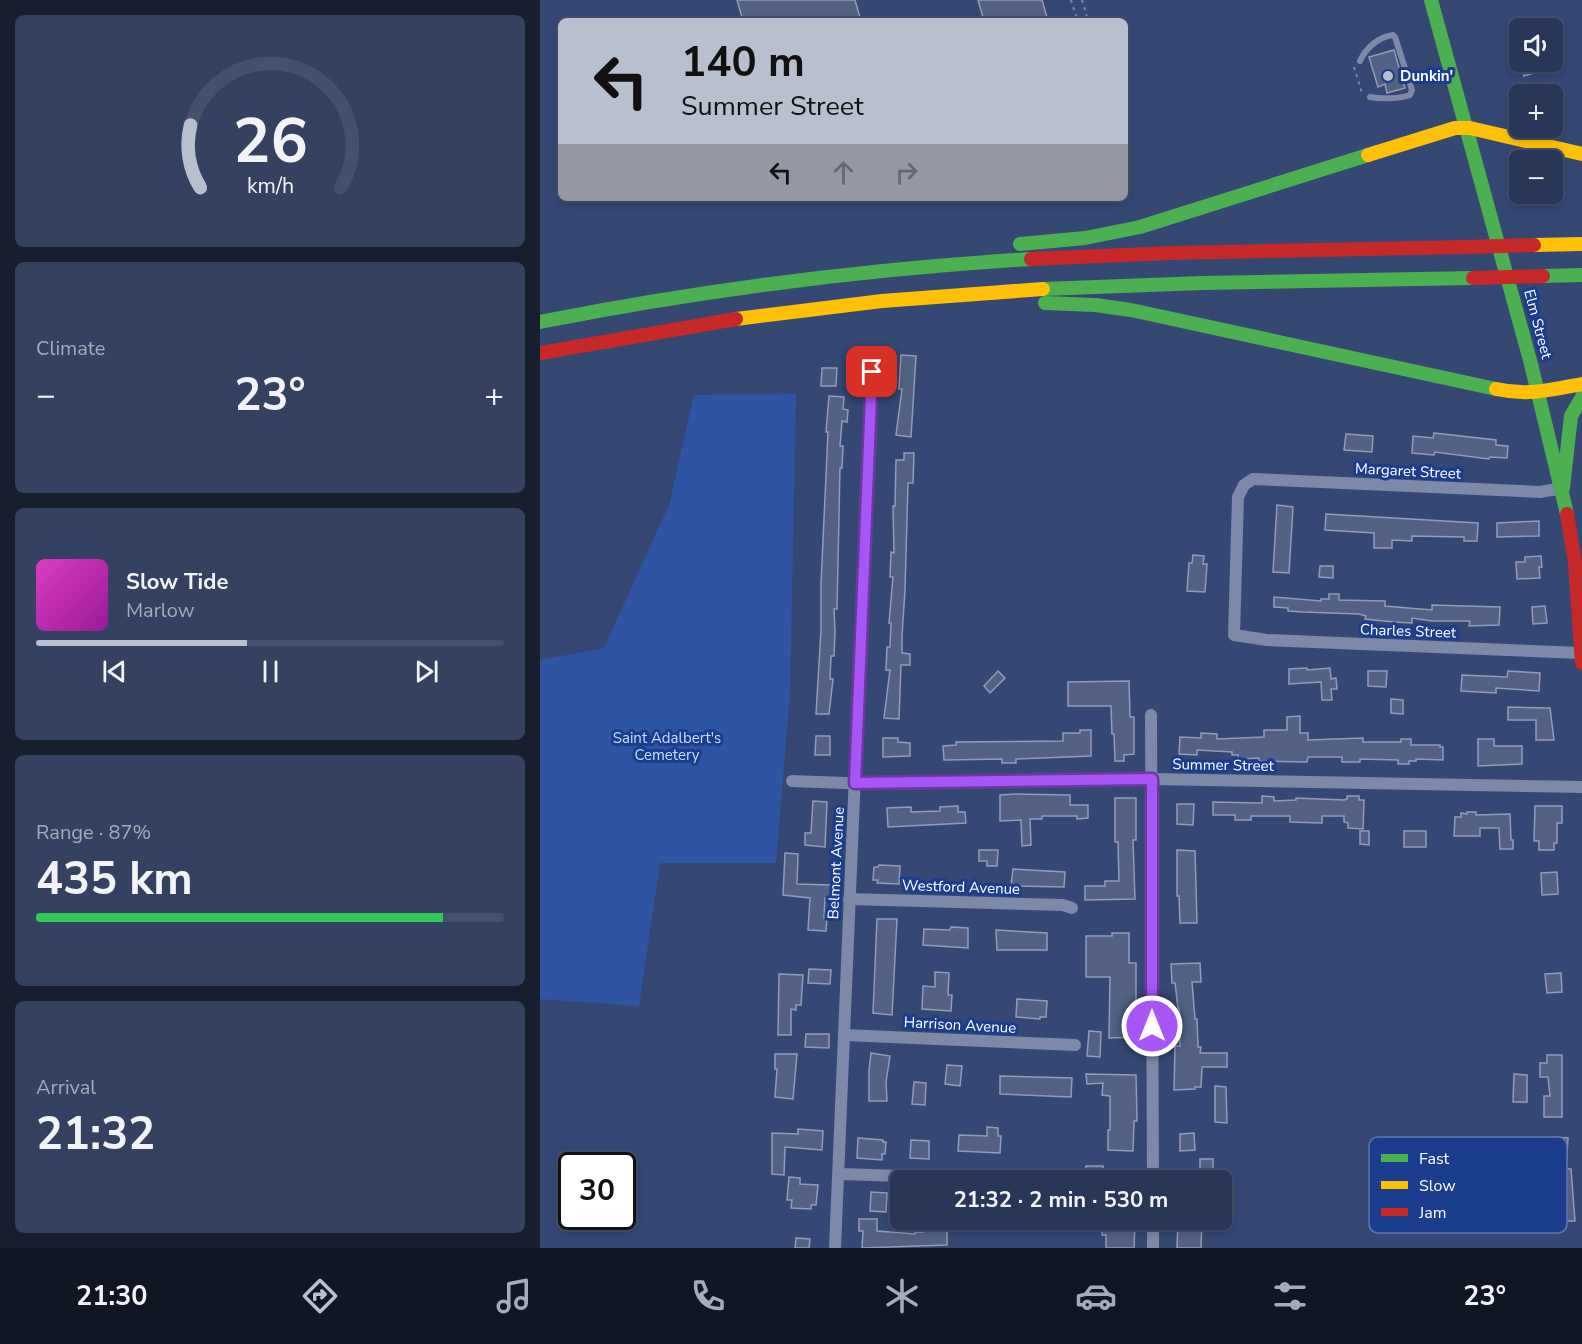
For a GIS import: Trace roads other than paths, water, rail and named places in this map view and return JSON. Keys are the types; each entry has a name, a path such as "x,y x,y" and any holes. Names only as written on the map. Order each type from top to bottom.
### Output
{"main road":[{"name":"Elm Street","path":"1431,0 1539,393 1578,550 1582,663"},
{"path":"1004,246 1085,238 1140,227 1443,131 1466,128 1582,154"},
{"path":"540,322 752,285 932,265 1104,255 1582,244"},
{"path":"932,265 956,254 978,248"},
{"path":"540,353 652,332 800,310 887,300 1105,287 1582,276"},
{"path":"1010,291 1040,302 1095,305 1131,310 1504,391 1539,393 1582,384"},
{"path":"1563,488 1571,416 1582,397"}],"street":[{"name":"Belmont Avenue","path":"835,1248 872,372"},
{"name":"Margaret Street","path":"1234,635 1238,497 1244,485 1252,478 1540,492 1563,488"},
{"name":"Charles Street","path":"1234,635 1268,640 1581,653"},
{"path":"1151,715 1153,1170"},
{"name":"Summer Street","path":"792,781 855,783 1152,779 1582,787"},
{"name":"Westford Avenue","path":"849,899 1063,904 1072,908"},
{"name":"Harrison Avenue","path":"844,1035 1075,1045"},
{"path":"838,1174 890,1176"},
{"path":"1153,1230 1153,1248"}],"lane":[{"path":"1357,62 1364,52 1378,40 1393,35 1412,90 1410,96 1406,97 1367,98"}],"place":[{"name":"Dunkin'","path":"1388,76"}],"park label":[{"name":"Saint Adalbert's Cemetery","path":"667,746"}]}
